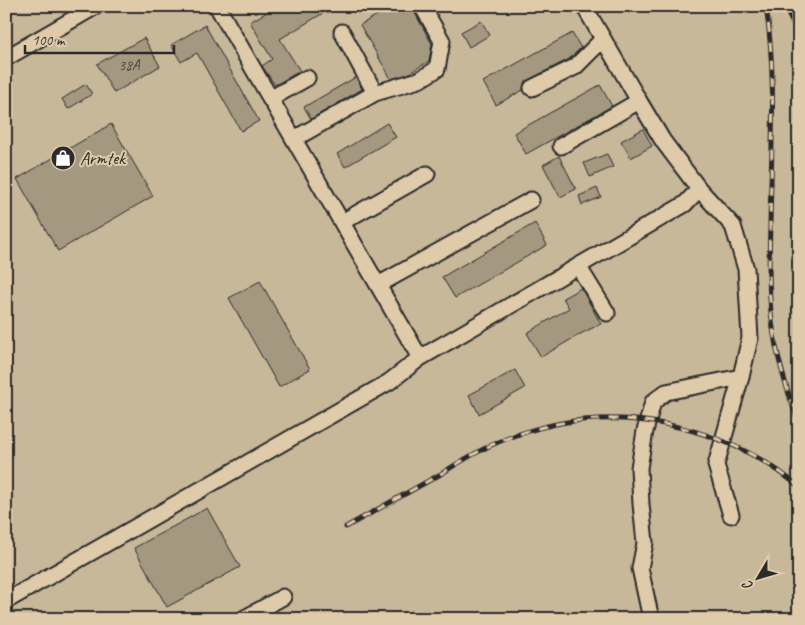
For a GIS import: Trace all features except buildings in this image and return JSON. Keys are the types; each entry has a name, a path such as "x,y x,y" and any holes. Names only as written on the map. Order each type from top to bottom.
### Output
{"street":[{"path":"6,58 96,6"},
{"path":"217,6 420,358"},
{"path":"294,139 375,93 419,80 437,69 442,41 422,6"},
{"path":"584,6 663,141 699,189 732,226 746,269 750,338 716,465 731,515"},
{"path":"342,32 375,93"},
{"path":"532,88 576,68 603,39"},
{"path":"270,99 307,78"},
{"path":"561,146 639,100"},
{"path":"342,222 427,174"},
{"path":"6,602 389,382 420,358 685,204 699,189"},
{"path":"378,285 531,200"},
{"path":"578,266 606,313"},
{"path":"651,619 640,568 645,543 639,468 653,402 666,392 741,377"},
{"path":"243,619 283,597"}],"shaded area":[{"path":"6,6 799,6 799,619 6,619"}],"railway":[{"path":"766,6 772,89 769,285 774,334 779,360 799,424"},
{"path":"784,6 799,35"},
{"path":"346,527 497,443 539,428 586,420 624,419 651,422 705,435 731,444 755,457 799,487"}],"place":[{"name":"Armtek","path":"63,158"}]}
